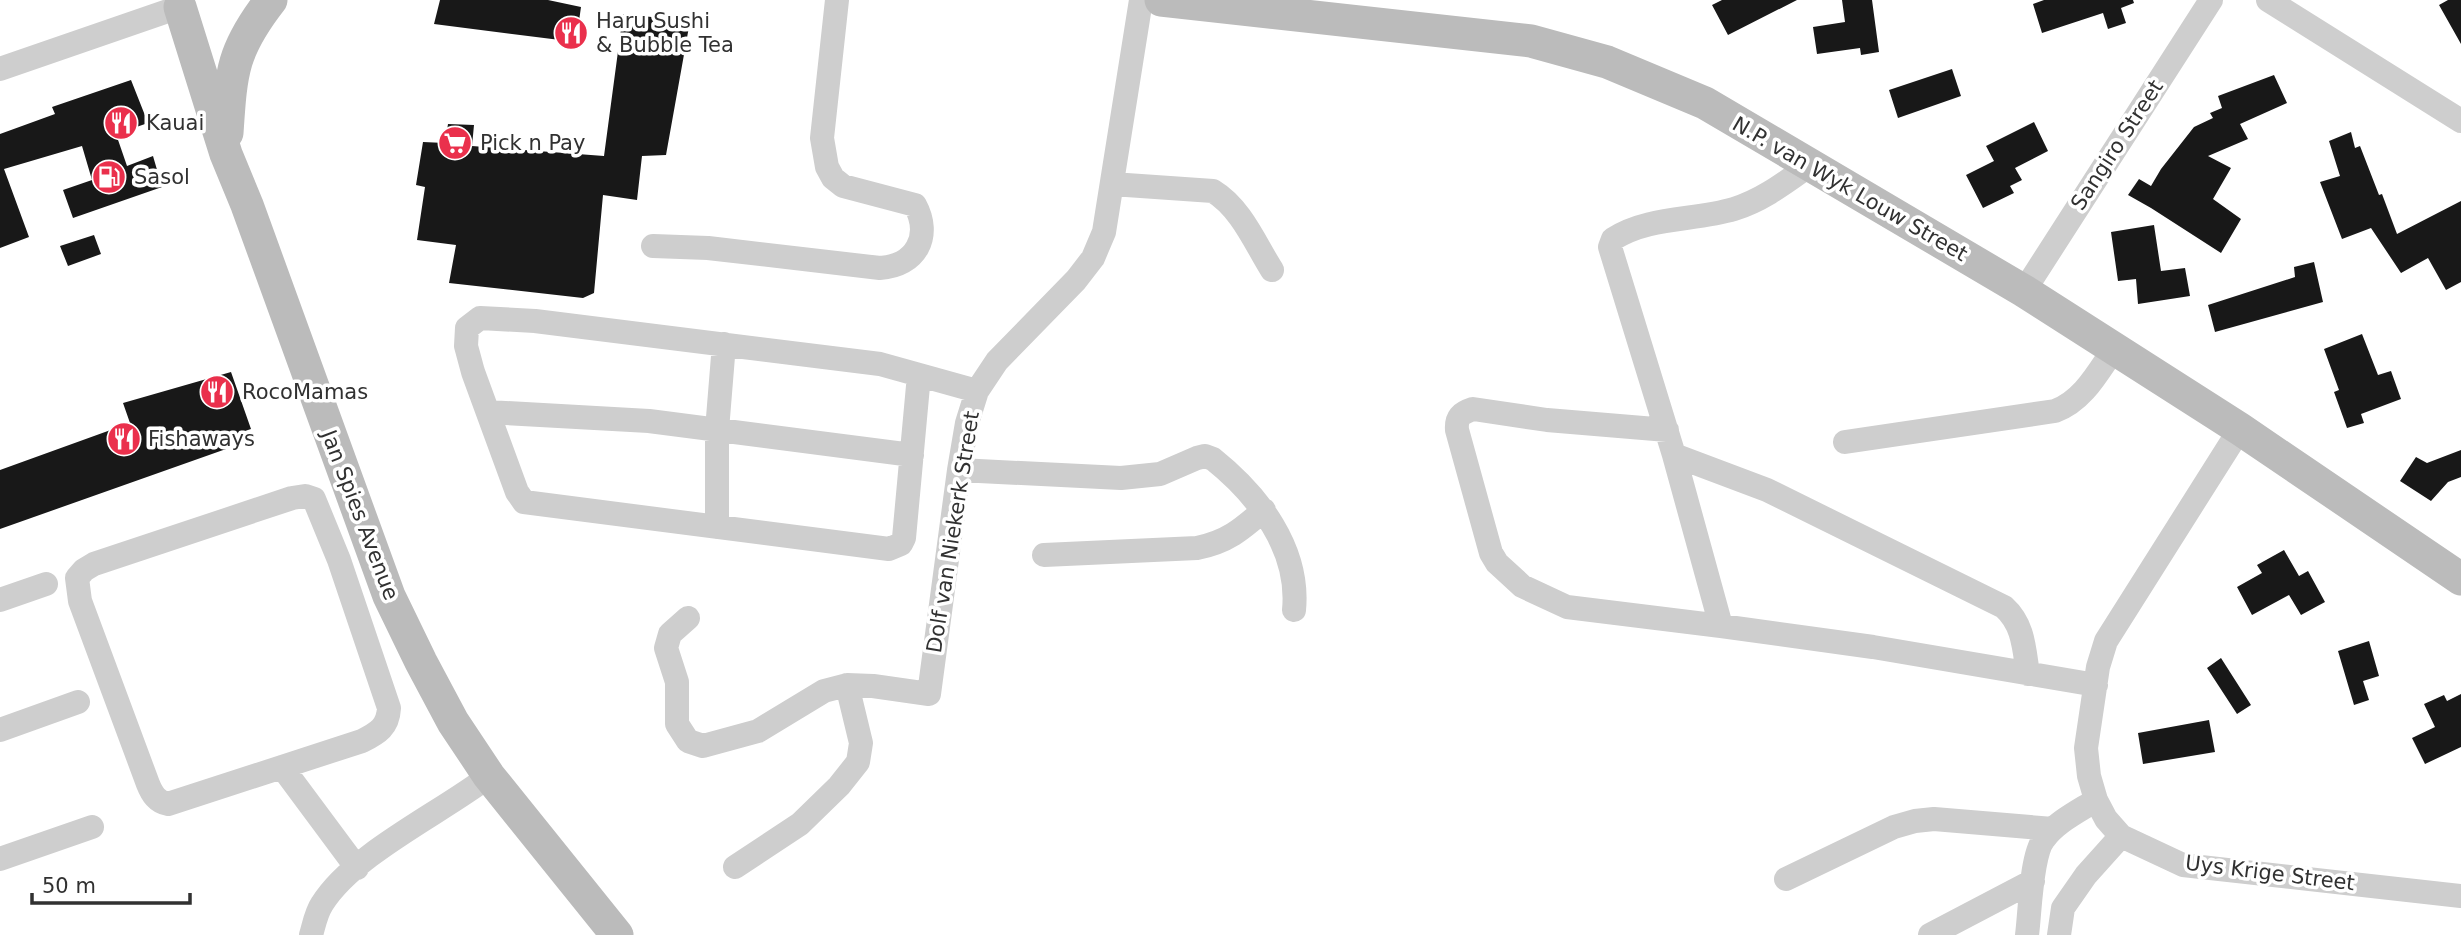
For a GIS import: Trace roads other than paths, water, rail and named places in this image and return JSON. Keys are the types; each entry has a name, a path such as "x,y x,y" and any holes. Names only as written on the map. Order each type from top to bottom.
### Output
{"street":[{"path":"226,154 230,80 239,50 253,24 271,0"},
{"path":"653,246 708,248 880,268 899,266 915,253 921,225 915,205 843,186 833,178 827,167 822,138 837,0"},
{"name":"Dolf van Niekerk Street","path":"848,685 929,694 967,423 977,391 998,361 1076,281 1093,258 1104,232 1141,0"},
{"name":"N.P. van Wyk Louw Street","path":"1161,0 1531,41 1607,62 1694,98 2024,291 2240,429 2461,579"},
{"name":"Sangiro Street","path":"2024,291 2211,0"},
{"path":"2268,0 2461,121"},
{"path":"0,69 183,6"},
{"name":"Jan Spies Avenue","path":"183,6 226,154 389,596 453,722 489,776 617,935"},
{"path":"1721,626 1675,455 1610,247 1613,239 1641,226 1745,205 1774,191 1810,165"},
{"path":"1112,184 1213,191 1234,208 1272,270"},
{"path":"919,374 904,538 895,548 889,550 524,502 517,492 473,372 465,337 467,328 480,318 536,321 880,364 919,374 977,391"},
{"path":"717,527 717,430 724,344"},
{"path":"1846,442 2055,411 2067,406 2079,396 2114,349"},
{"path":"1667,430 1546,420 1473,409 1462,412 1458,416 1457,427 1491,552 1497,563 1521,586 1567,607 1873,647 2096,685"},
{"path":"488,412 649,421 912,455"},
{"name":"Uys Krige Street","path":"2240,429 2106,641 2086,748 2095,800 2106,819 2121,836 2183,865 2461,896"},
{"path":"1675,455 1767,490 2004,607 2022,631 2028,674"},
{"path":"959,470 1121,478 1160,474 1205,456 1213,459 1264,510 1285,551 1295,597 1294,610"},
{"path":"305,496 314,499 339,560 389,708 388,719 383,728 362,741 282,767 167,804 156,798 148,784 80,601 77,578 84,570 94,564 292,498 305,496"},
{"path":"1044,555 1196,548 1228,538 1264,510"},
{"path":"0,600 46,584"},
{"path":"688,618 670,634 666,648 677,682 677,724 688,741 702,746 758,731 824,691 848,685 860,743 858,762 839,786 800,824 735,867"},
{"path":"0,730 78,702"},
{"path":"282,767 357,868"},
{"path":"311,935 321,906 337,884 378,850 489,776"},
{"path":"2027,935 2036,856 2042,841 2095,800"},
{"path":"1786,880 1894,827 1914,821 1934,819 2053,830"},
{"path":"0,859 92,827"},
{"path":"2059,935 2063,908 2086,875 2121,836"},
{"path":"1930,935 2033,881"}],"place":[{"name":"Haru Sushi & Bubble Tea","path":"571,33"},
{"name":"Kauai","path":"121,123"},
{"name":"Pick n Pay","path":"455,143"},
{"name":"Sasol","path":"109,177"},
{"name":"RocoMamas","path":"217,392"},
{"name":"Fishaways","path":"124,439"}]}
